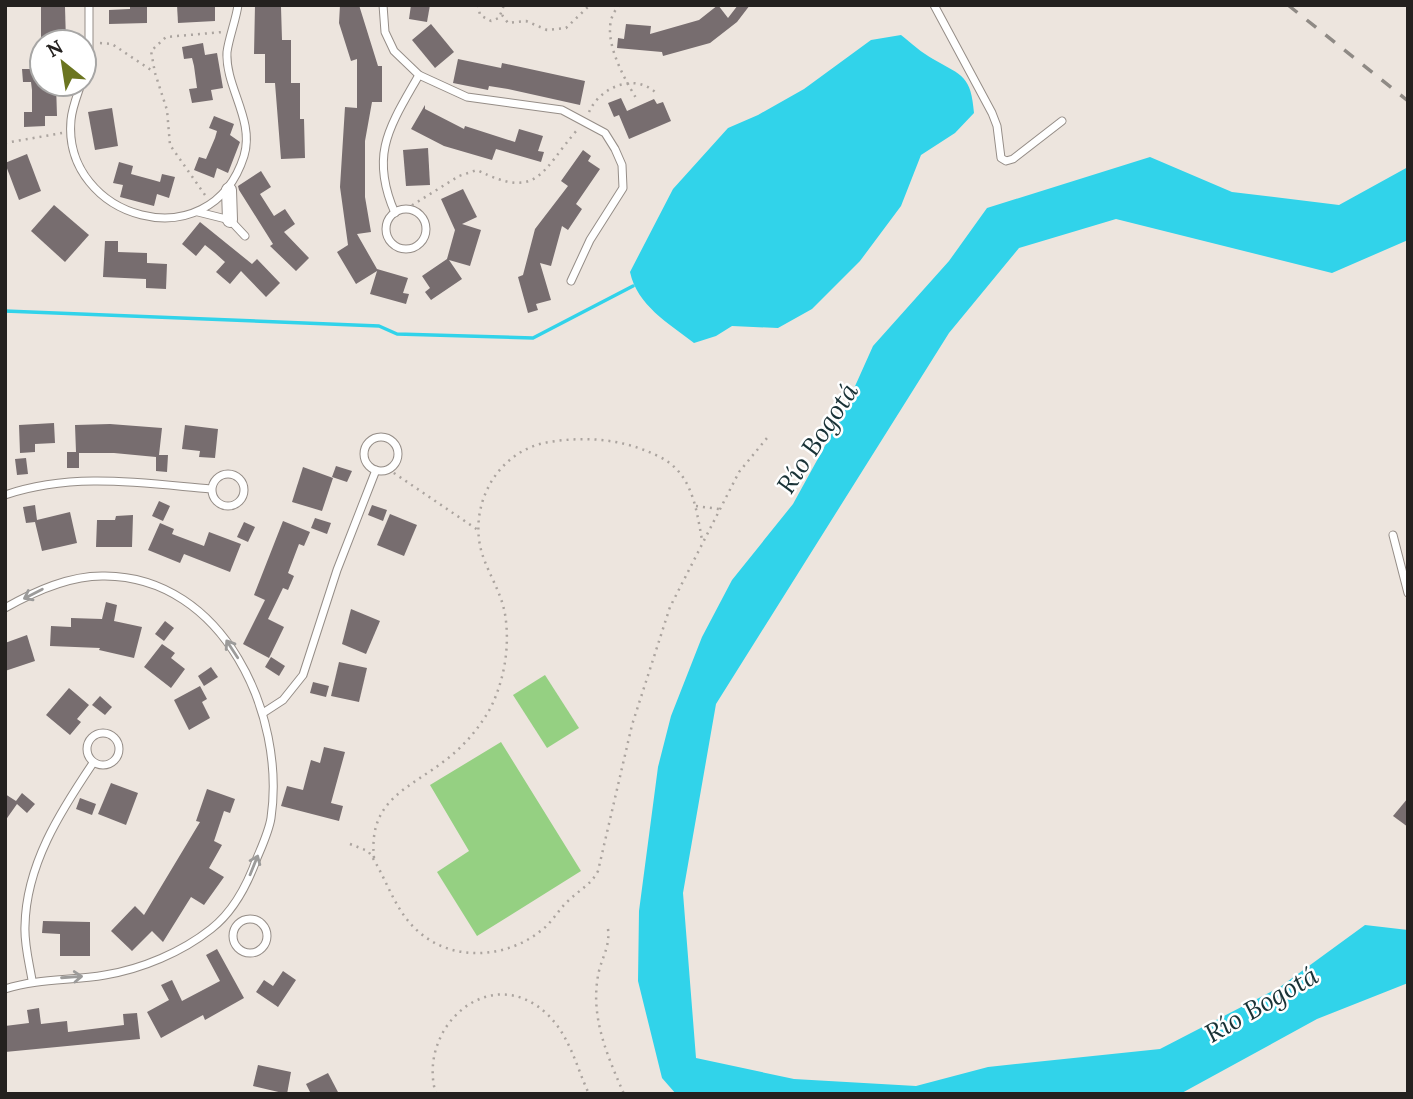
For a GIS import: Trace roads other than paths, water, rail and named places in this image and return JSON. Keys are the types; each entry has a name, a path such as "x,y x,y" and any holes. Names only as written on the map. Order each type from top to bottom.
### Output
{"street":[{"path":"229,190 230,220"}],"lane":[{"path":"89,5 89,28"},
{"path":"77,98 71,122 75,150 97,191 119,209 144,215 173,217 198,212 212,204 229,190 244,154 245,127 231,77 228,51 238,5"},
{"path":"383,5 385,32 394,51 419,75 467,97 492,102 523,102 562,110 605,133 622,165 623,188 590,240 571,281"},
{"path":"934,5 992,113 997,126 1001,158 1013,159 1062,121"},
{"path":"395,213 384,190 380,163 383,142 419,75"},
{"path":"406,209 422,216 427,227 424,239 415,247 397,248 388,239 387,222 395,213 406,209"},
{"path":"198,212 230,220 245,236"},
{"path":"379,437 389,439 398,452 396,462 388,469 376,470 367,463 365,452 369,442 379,437"},
{"path":"263,713 283,700 303,675 337,570 376,470"},
{"path":"226,474 240,479 244,489 239,503 229,507 214,500 211,489 216,479 226,474"},
{"path":"5,495 58,481 115,480 211,489"},
{"path":"1394,535 1408,593"},
{"path":"5,608 44,588 75,579 106,576 162,588 208,618 227,641 247,673 263,713 271,752 271,819 251,874 226,914 212,928 155,961 105,975 32,980 5,989"},
{"path":"96,734 111,735 120,747 117,758 104,766 93,763 87,753 88,742 96,734"},
{"path":"32,980 24,928 35,868 62,809 93,763"},
{"path":"226,914 238,925"},
{"path":"247,920 262,925 266,935 261,949 245,952 236,946 233,935 238,925 247,920"}],"water":[{"path":"901,35 925,54 964,78 971,91 974,113 955,133 921,155 901,206 860,261 812,309 778,328 732,326 716,336 694,343 646,304 630,272 673,189 728,128 758,115 804,89 871,40"},
{"name":"Río Bogotá","path":"1150,157 1232,192 1339,205 1408,167 1408,240 1332,273 1116,219 1019,248 949,333 716,704 683,893 696,1058 794,1079 916,1086 988,1067 1160,1049 1280,987 1365,925 1408,930 1408,983 1317,1019 1180,1094 676,1094 662,1078 638,981 639,911 658,767 671,716 702,637 732,580 793,504 843,413 873,346 949,261 987,208"}],"waterway":[{"path":"5,311 379,326 397,334 533,338 633,286"}],"railway":[{"path":"1288,5 1408,101"}]}
